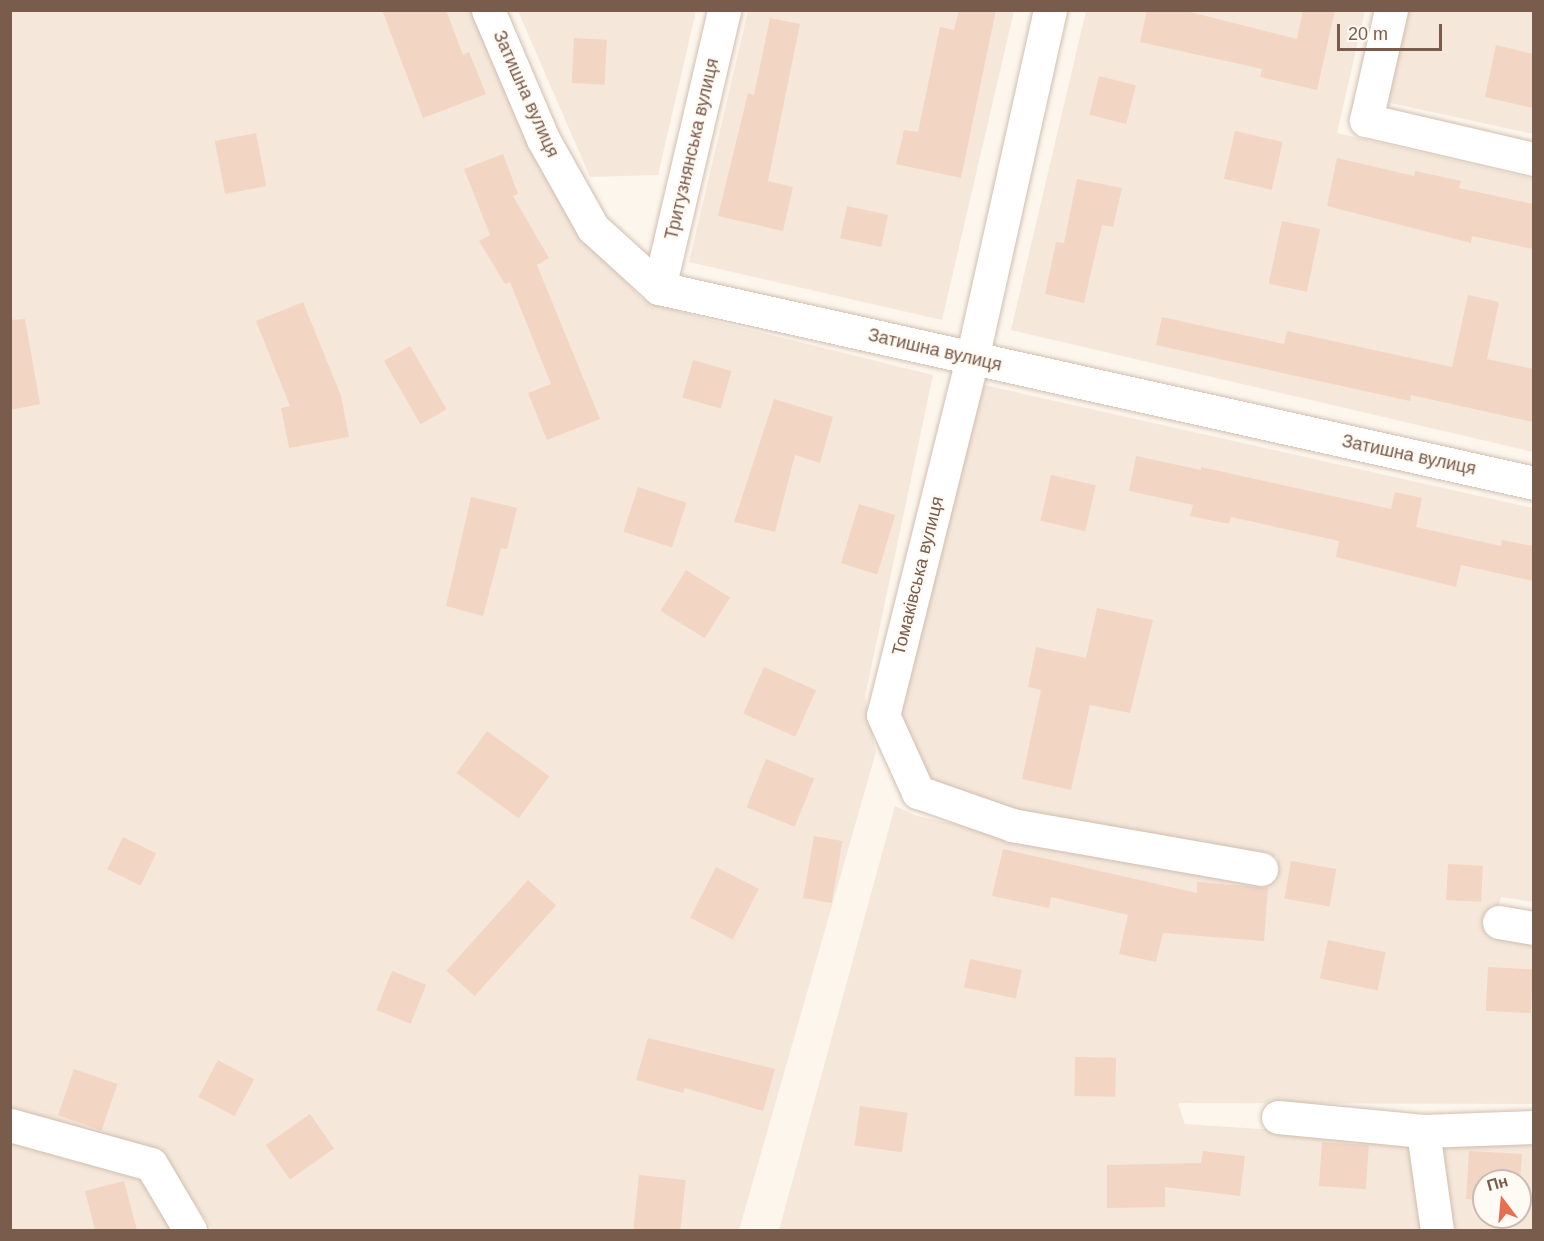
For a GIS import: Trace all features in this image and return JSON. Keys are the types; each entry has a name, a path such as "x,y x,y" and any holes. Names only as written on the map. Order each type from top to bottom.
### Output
{"street":[{"name":"Затишна вулиця","path":"488,10 543,140 593,228 659,288 1533,483"},
{"name":"Тритузнянська вулиця","path":"659,288 724,10"},
{"name":"Томаківська вулиця","path":"1050,10 972,359 883,715 918,792 1012,825 1261,869"},
{"path":"1391,10 1366,120 1533,159"},
{"path":"1499,922 1533,928"},
{"path":"1278,1118 1423,1131 1533,1127"},
{"path":"10,1125 151,1164 190,1230"},
{"path":"1423,1131 1437,1230"}],"shaded area":[{"path":"10,11 475,11 584,237 642,299 694,316 933,375 865,697 876,752 739,1230 213,1230 162,1156 11,1110"},
{"path":"518,11 696,11 658,175 590,177"},
{"path":"748,11 1014,11 942,320 689,262"},
{"path":"1086,11 1365,11 1337,133 1533,179 1533,452 1011,330"},
{"path":"1408,11 1533,11 1533,134 1386,102"},
{"path":"984,385 1533,508 1533,902 1501,897 1491,935 1533,944 1533,1104 1178,1103 1185,1124 1409,1139 1421,1230 779,1230 895,806 917,816 1010,836 1276,880 1278,857 1017,814 932,784 897,711"},
{"path":"10,1140 141,1176 172,1230 11,1230"},
{"path":"1533,1141 1533,1230 1455,1230 1440,1143"}],"building":[{"path":"382,10 446,10 463,55 469,52 486,94 423,118"},
{"path":"959,10 996,10 961,178 896,164 904,130 918,132 940,27 954,30"},
{"path":"1147,10 1182,10 1297,39 1303,10 1335,10 1317,90 1260,77 1262,69 1140,42"},
{"path":"770,18 800,24 768,181 793,187 783,231 718,216 748,93 754,95"},
{"path":"574,38 607,40 605,85 572,83"},
{"path":"1496,45 1533,54 1533,108 1485,97"},
{"path":"1099,76 1136,85 1126,124 1089,115"},
{"path":"1235,131 1283,142 1272,190 1224,179"},
{"path":"256,133 266,186 225,194 215,141"},
{"path":"503,154 518,194 513,196 549,258 537,265 600,419 547,440 528,393 551,384 510,282 505,284 479,241 490,235 464,169"},
{"path":"1337,158 1414,176 1415,171 1461,181 1459,188 1533,204 1533,249 1472,236 1471,243 1327,206"},
{"path":"1077,179 1122,188 1113,227 1102,225 1084,303 1045,294 1056,242 1064,243"},
{"path":"847,206 888,215 881,247 840,238"},
{"path":"1282,221 1320,229 1307,292 1269,284"},
{"path":"1468,295 1499,302 1487,359 1533,369 1533,422 1411,395 1410,401 1156,345 1162,317 1284,344 1287,331 1452,367"},
{"path":"303,302 341,396 349,437 289,448 281,408 290,406 256,321"},
{"path":"25,319 40,404 10,410 10,320"},
{"path":"410,346 446,409 421,424 384,361"},
{"path":"693,360 731,371 721,409 682,397"},
{"path":"774,399 833,417 820,463 795,455 775,532 734,522"},
{"path":"1136,456 1201,470 1201,467 1391,509 1395,492 1422,498 1416,527 1501,546 1502,540 1533,546 1533,581 1461,565 1456,587 1336,557 1339,541 1231,517 1229,524 1190,516 1193,505 1129,491"},
{"path":"1051,475 1096,485 1085,531 1040,521"},
{"path":"638,487 687,503 672,547 623,532"},
{"path":"471,497 517,508 507,549 501,548 483,616 446,606"},
{"path":"859,504 895,515 877,574 841,563"},
{"path":"686,570 730,598 705,638 661,611"},
{"path":"1097,608 1153,620 1130,713 1090,705 1071,790 1022,779 1041,690 1028,687 1036,647 1086,658"},
{"path":"764,667 816,690 795,737 743,714"},
{"path":"487,731 549,776 519,818 456,773"},
{"path":"766,759 814,778 795,827 747,807"},
{"path":"814,836 843,841 832,903 803,898"},
{"path":"123,837 156,853 140,886 107,869"},
{"path":"1003,849 1197,893 1197,882 1268,888 1264,941 1163,933 1156,962 1119,954 1128,915 1051,897 1049,908 992,896"},
{"path":"1291,861 1336,869 1330,906 1284,898"},
{"path":"1448,864 1483,866 1481,902 1446,900"},
{"path":"716,867 759,889 733,940 690,918"},
{"path":"528,880 556,905 475,996 446,971"},
{"path":"1328,940 1386,952 1378,990 1320,978"},
{"path":"970,959 1022,970 1016,998 964,987"},
{"path":"1488,967 1533,969 1531,1013 1486,1011"},
{"path":"392,971 426,985 411,1024 376,1010"},
{"path":"648,1038 775,1069 763,1111 685,1088 683,1093 636,1080"},
{"path":"1075,1057 1116,1058 1115,1097 1074,1096"},
{"path":"218,1060 254,1079 234,1116 198,1097"},
{"path":"74,1069 117,1084 102,1130 58,1115"},
{"path":"860,1106 908,1113 902,1152 854,1146"},
{"path":"310,1114 334,1148 290,1179 266,1145"},
{"path":"1322,1142 1369,1145 1366,1189 1319,1186"},
{"path":"1203,1151 1245,1156 1240,1196 1165,1187 1165,1207 1107,1208 1107,1165 1201,1163"},
{"path":"1469,1151 1522,1154 1521,1169 1472,1169 1472,1200 1466,1199"},
{"path":"639,1175 686,1180 680,1230 633,1230"},
{"path":"124,1181 137,1230 95,1230 85,1191"}]}
